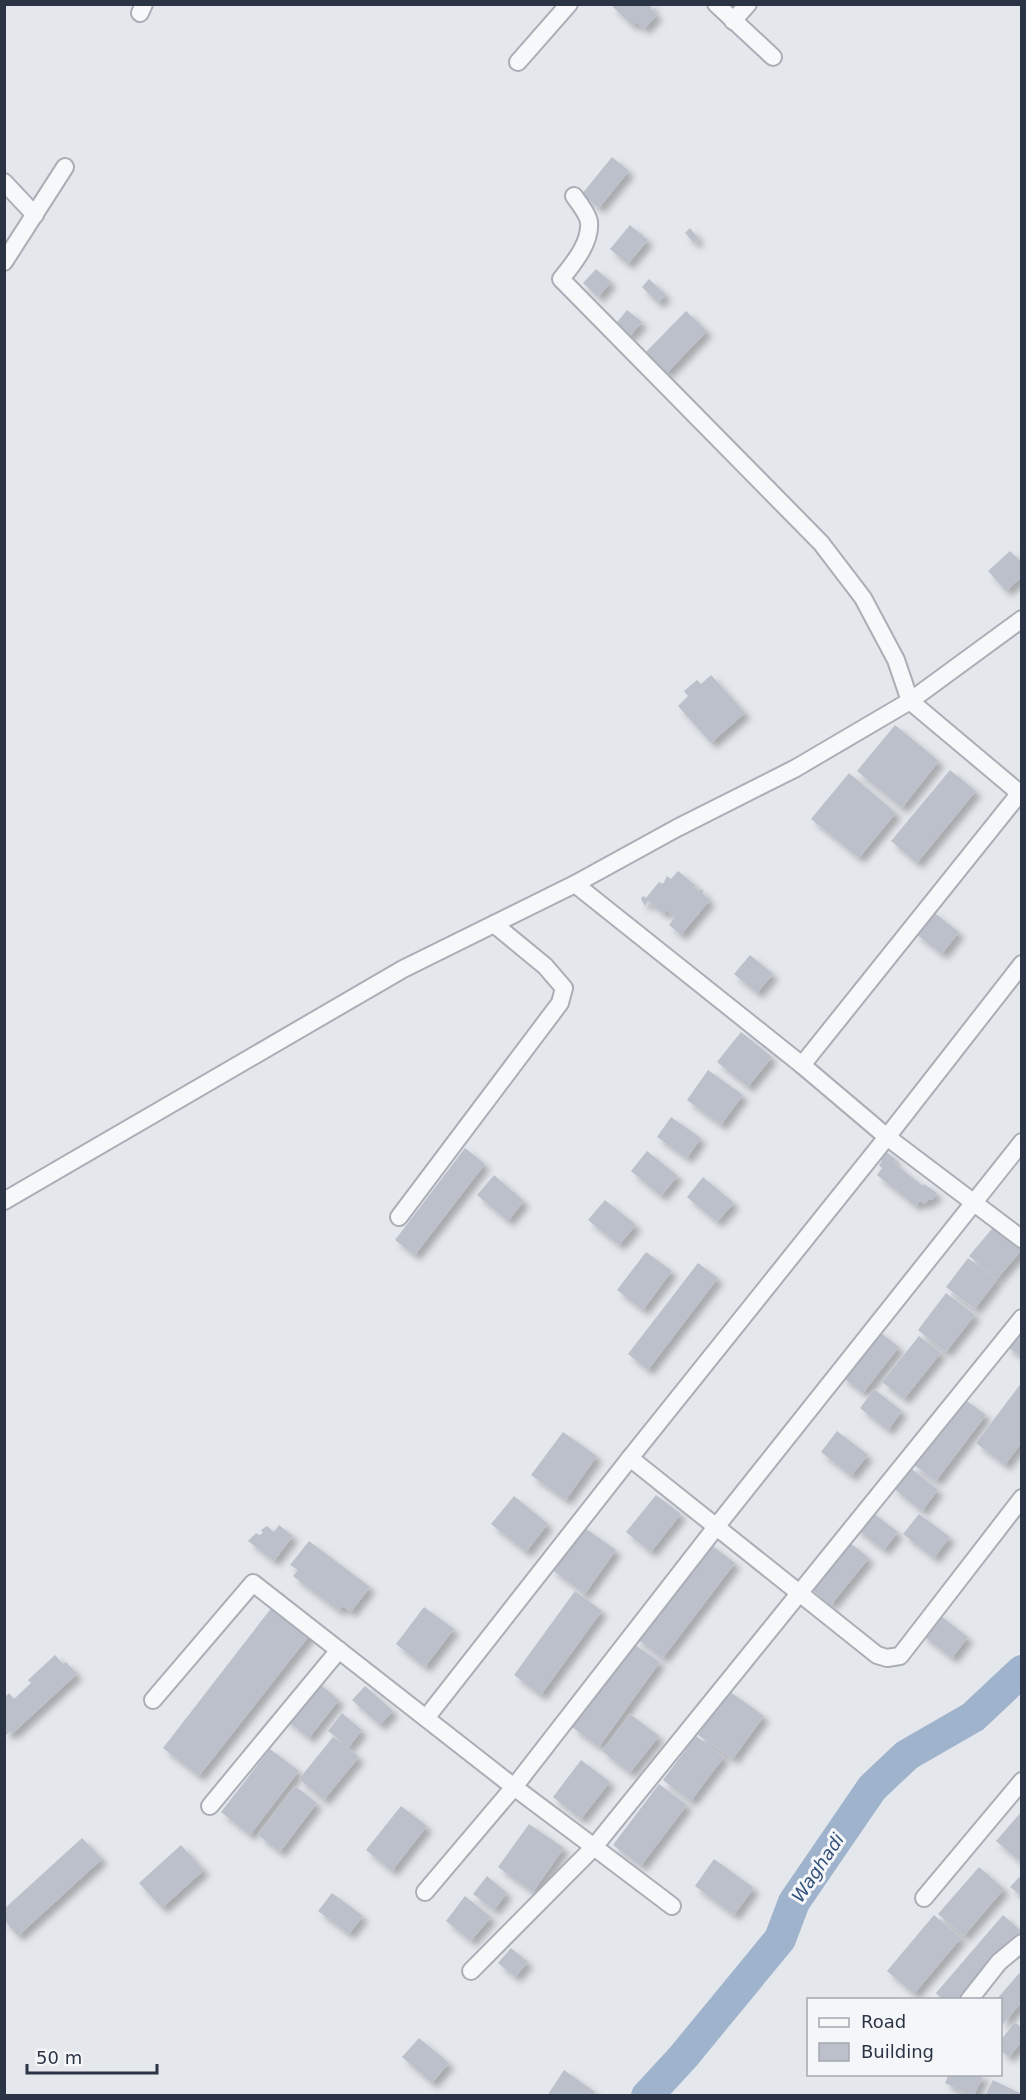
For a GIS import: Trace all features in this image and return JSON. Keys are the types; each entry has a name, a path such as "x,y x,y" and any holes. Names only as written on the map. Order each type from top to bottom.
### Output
{"street":[{"path":"519,62 569,4"},
{"path":"716,4 773,57"},
{"path":"734,21 748,4"},
{"path":"4,262 65,167"},
{"path":"4,182 35,215"},
{"path":"574,196 589,220 587,236 577,259 561,279 821,543 863,598 896,660 910,701 1020,795 802,1065"},
{"path":"4,1201 403,969 575,884 677,828 796,768 910,701 1022,619"},
{"path":"575,884 802,1065 887,1137 1022,1239"},
{"path":"399,1217 561,1003 564,988 544,966 495,924"},
{"path":"426,1718 1022,964"},
{"path":"425,1892 514,1787 716,1527 1022,1142"},
{"path":"471,1971 594,1847 1022,1318"},
{"path":"630,1458 877,1655 886,1658 900,1656 1022,1498"},
{"path":"153,1700 253,1583 514,1787 672,1906"},
{"path":"210,1806 339,1650"},
{"path":"924,1898 1022,1781"},
{"path":"971,1998 999,1962 1022,1943"}],"building":[{"path":"610,4 654,4 650,8 657,15 644,29 636,22 633,26"},
{"path":"612,157 629,171 599,208 582,194"},
{"path":"630,225 648,240 628,264 610,249"},
{"path":"690,228 699,239 694,243 685,233"},
{"path":"596,269 611,282 598,297 583,283"},
{"path":"649,279 666,295 658,303 642,287"},
{"path":"627,310 642,322 629,337 614,326"},
{"path":"686,311 707,331 666,374 645,353"},
{"path":"1010,551 1022,563 1022,577 1006,591 988,571"},
{"path":"711,675 745,713 711,743 678,706 688,696 684,691 697,680 701,684"},
{"path":"895,725 939,761 902,808 857,771"},
{"path":"950,770 976,791 917,863 891,841"},
{"path":"849,773 896,813 859,858 811,819"},
{"path":"678,871 699,891 701,889 704,891 702,893 710,900 681,935 669,925 675,917 666,910 664,914 648,901 645,906 641,899 643,896 646,898 659,882 663,884 667,876 671,879"},
{"path":"932,911 959,932 942,954 915,933"},
{"path":"750,955 773,974 757,993 734,974"},
{"path":"741,1032 772,1057 748,1087 717,1062"},
{"path":"708,1070 743,1095 721,1125 687,1100"},
{"path":"671,1117 701,1138 687,1158 657,1137"},
{"path":"465,1148 485,1164 415,1255 395,1240"},
{"path":"884,1150 895,1159 894,1163 923,1186 924,1184 937,1193 932,1200 929,1199 925,1204 920,1201 916,1206 877,1175 882,1168 879,1165 882,1161 878,1157"},
{"path":"647,1151 678,1176 661,1196 631,1171"},
{"path":"494,1175 524,1201 508,1221 477,1195"},
{"path":"703,1177 734,1203 717,1222 687,1197"},
{"path":"605,1200 636,1225 619,1245 588,1220"},
{"path":"996,1224 1022,1245 1022,1250 997,1279 969,1256"},
{"path":"646,1252 672,1271 643,1310 617,1290"},
{"path":"968,1258 997,1280 975,1309 946,1287"},
{"path":"698,1263 718,1278 648,1370 628,1354"},
{"path":"946,1293 975,1315 946,1352 918,1330"},
{"path":"1022,1326 1022,1357 1006,1346"},
{"path":"877,1330 899,1347 863,1393 841,1376"},
{"path":"919,1336 941,1353 904,1399 882,1382"},
{"path":"1022,1382 1022,1442 1005,1465 976,1443"},
{"path":"874,1389 902,1411 888,1430 860,1408"},
{"path":"964,1399 986,1415 936,1481 914,1465"},
{"path":"837,1431 868,1455 851,1476 821,1452"},
{"path":"563,1432 597,1456 566,1500 531,1475"},
{"path":"908,1466 938,1490 922,1511 892,1487"},
{"path":"656,1495 681,1514 651,1552 626,1532"},
{"path":"514,1496 548,1524 526,1552 491,1524"},
{"path":"869,1510 898,1532 884,1550 855,1528"},
{"path":"919,1514 950,1537 934,1558 903,1534"},
{"path":"279,1525 293,1536 274,1561 248,1541 256,1533 259,1535 263,1533 261,1530 267,1526 274,1532"},
{"path":"582,1526 616,1550 585,1594 551,1569"},
{"path":"309,1541 370,1587 351,1612 342,1606 339,1611 293,1576 298,1570 290,1565"},
{"path":"707,1542 735,1563 663,1658 635,1637"},
{"path":"849,1542 869,1558 831,1605 811,1589"},
{"path":"575,1591 602,1611 541,1695 514,1675"},
{"path":"276,1602 313,1631 199,1776 163,1748"},
{"path":"424,1607 454,1629 425,1667 396,1644"},
{"path":"937,1613 968,1637 952,1658 921,1634"},
{"path":"632,1643 660,1662 599,1747 572,1727"},
{"path":"55,1655 63,1664 66,1662 77,1674 12,1734 10,1731 5,1736 5,1697 9,1693 14,1699 31,1683 28,1680"},
{"path":"315,1680 339,1700 309,1738 284,1718"},
{"path":"365,1686 393,1711 380,1725 352,1700"},
{"path":"729,1691 764,1716 733,1759 698,1735"},
{"path":"342,1713 362,1730 349,1747 328,1731"},
{"path":"630,1714 659,1736 630,1773 602,1751"},
{"path":"696,1736 724,1757 691,1801 663,1780"},
{"path":"333,1737 359,1757 324,1800 299,1779"},
{"path":"270,1749 299,1771 250,1835 221,1812"},
{"path":"581,1760 610,1782 581,1819 553,1797"},
{"path":"659,1784 687,1805 641,1866 613,1845"},
{"path":"295,1786 317,1803 280,1852 258,1835"},
{"path":"401,1806 427,1826 392,1871 366,1850"},
{"path":"1022,1811 1022,1863 996,1841"},
{"path":"529,1824 564,1848 533,1892 498,1867"},
{"path":"82,1838 102,1859 18,1936 4,1920 4,1909"},
{"path":"181,1845 204,1870 162,1908 139,1883"},
{"path":"714,1859 754,1888 734,1915 695,1886"},
{"path":"979,1867 1004,1889 964,1936 938,1914"},
{"path":"1022,1874 1022,1896 1010,1887"},
{"path":"487,1876 507,1893 494,1910 473,1894"},
{"path":"332,1893 363,1916 349,1934 318,1911"},
{"path":"465,1896 491,1917 471,1941 446,1921"},
{"path":"934,1915 961,1938 914,1994 887,1971"},
{"path":"1003,1915 1021,1931 964,1998 941,1998 936,1993"},
{"path":"511,1948 528,1962 515,1977 498,1963"},
{"path":"1022,1970 1022,2002 1002,2025 1002,1998 998,1998"},
{"path":"1015,2022 1022,2028 1022,2041 1009,2057 1002,2052 1002,2038"},
{"path":"419,2038 449,2063 432,2083 402,2057"},
{"path":"564,2070 595,2092 592,2096 547,2096"},
{"path":"948,2076 983,2076 974,2096 969,2096 945,2083"},
{"path":"993,2080 1022,2094 1022,2096 985,2096"}],"waterway":[{"name":"Waghadi","path":"647,2096 683,2057 780,1939 794,1902 872,1788 907,1755 973,1717 1022,1671"}]}
